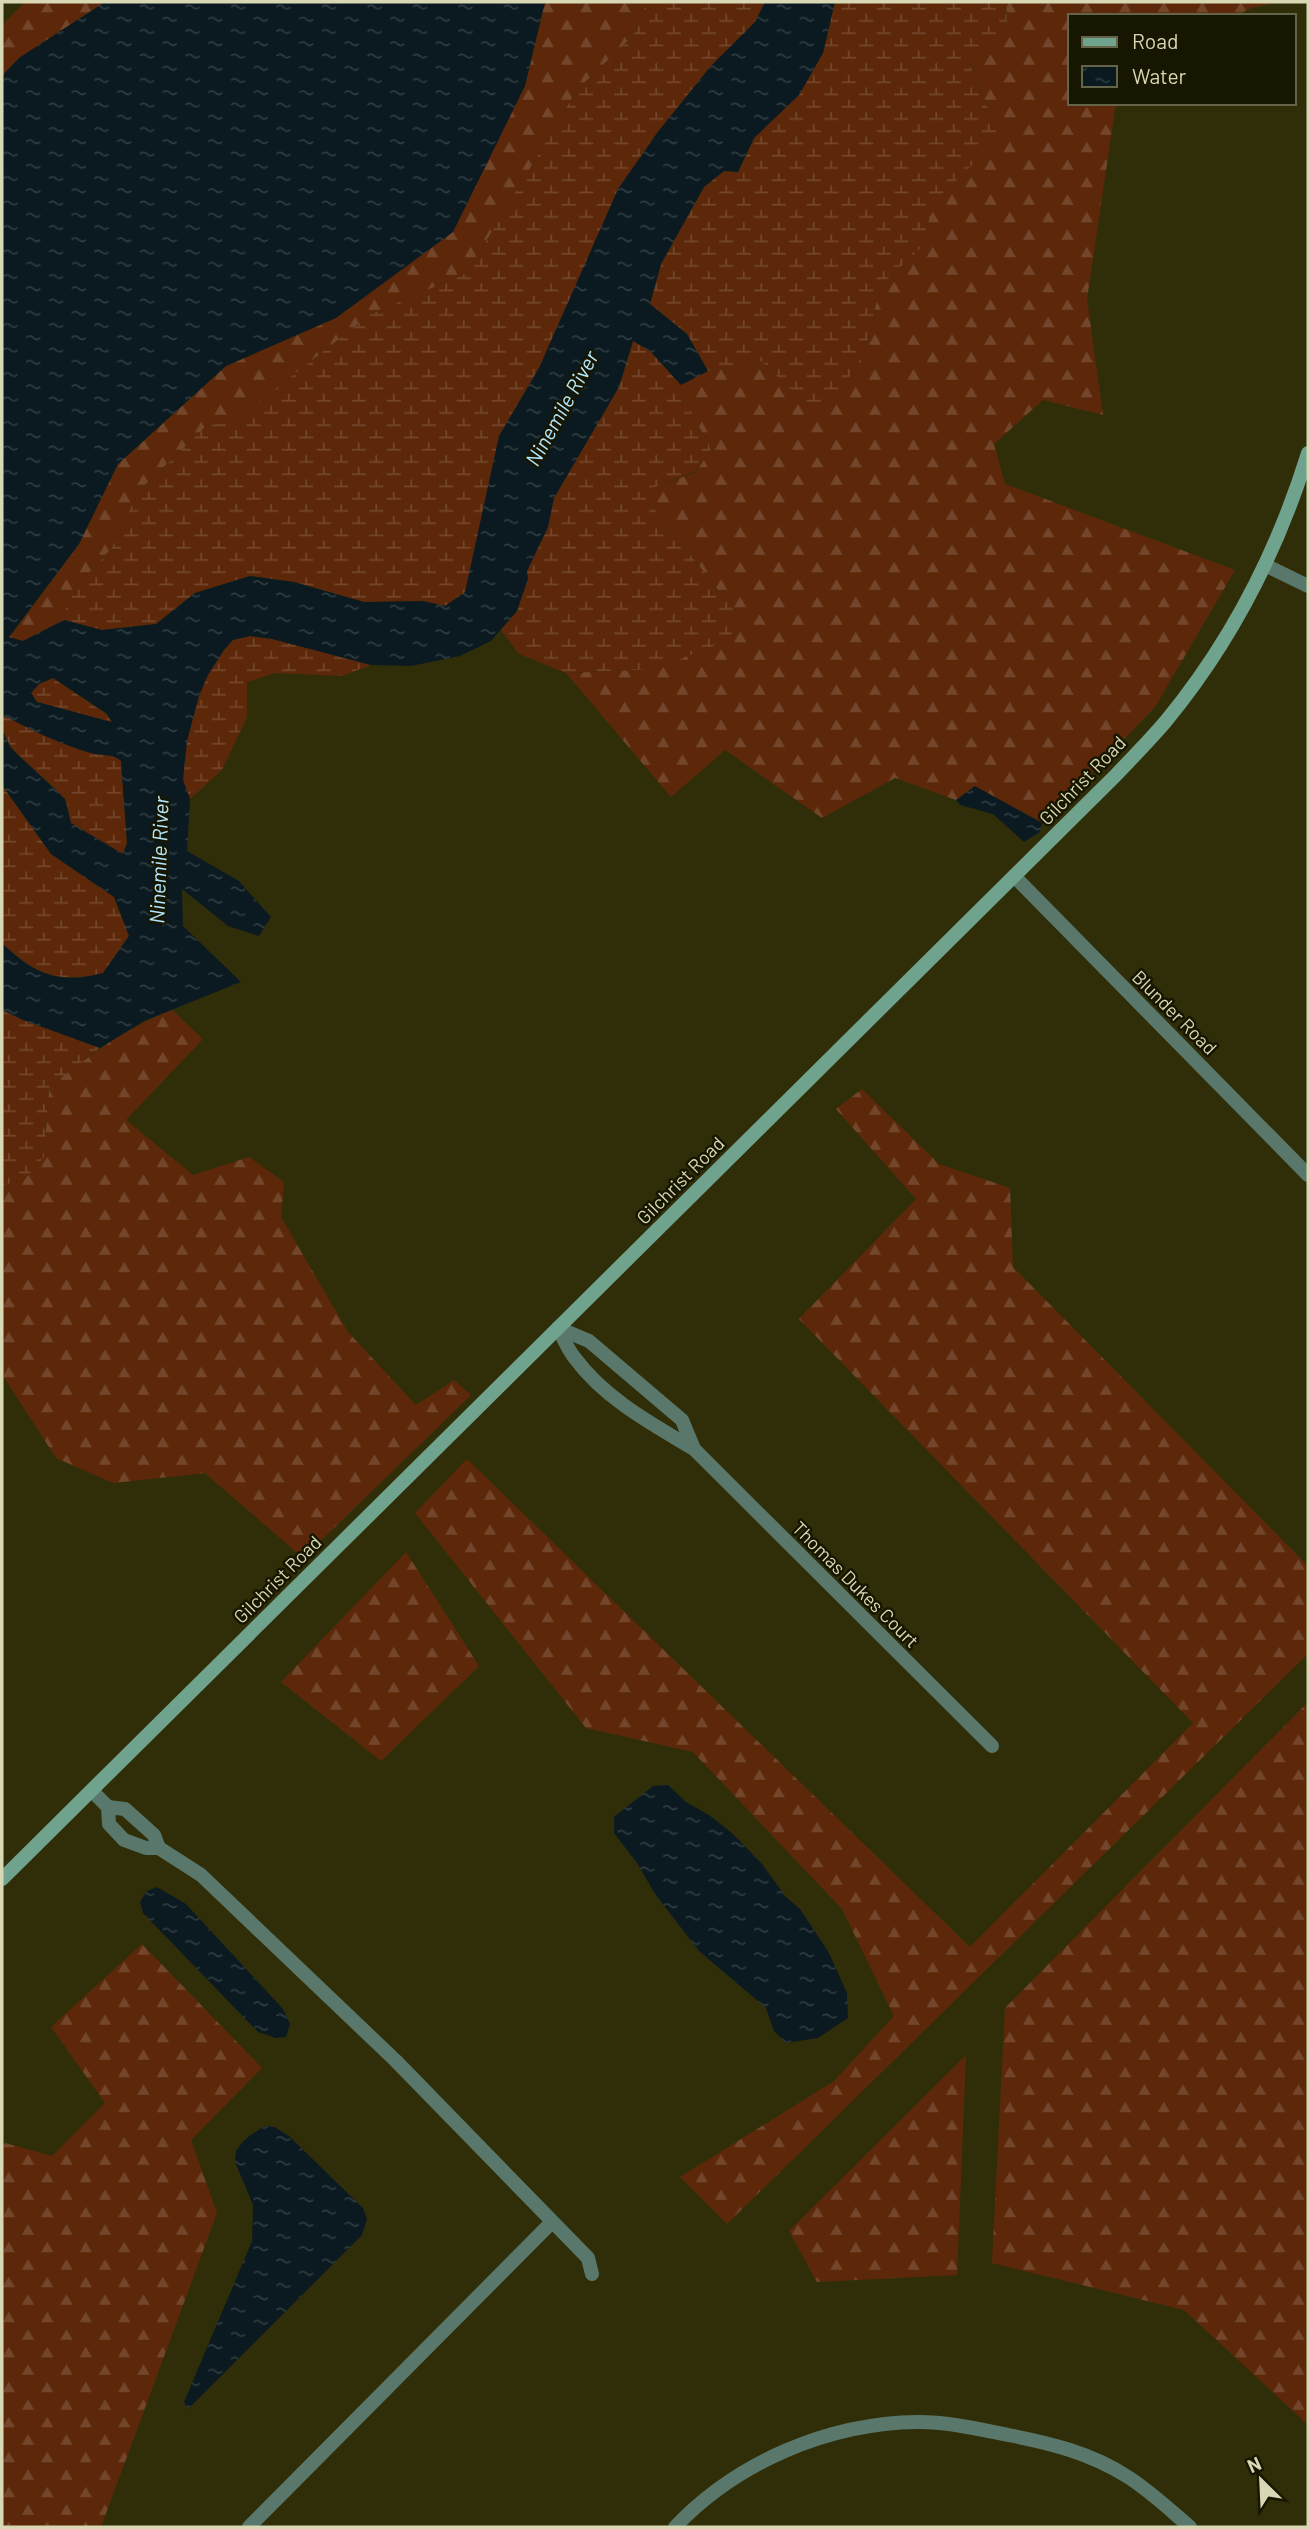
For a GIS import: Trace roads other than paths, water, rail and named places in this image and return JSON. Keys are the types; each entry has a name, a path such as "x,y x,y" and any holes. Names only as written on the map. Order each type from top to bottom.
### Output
{"street":[{"name":"Gilchrist Road","path":"2,1879 1115,776 1165,722 1226,637 1265,565 1296,493 1308,453"},
{"path":"1265,565 1308,586"},
{"name":"Blunder Road","path":"1014,876 1308,1175"},
{"name":"Thomas Dukes Court","path":"558,1328 589,1341 682,1420 694,1448"},
{"name":"Thomas Dukes Court","path":"558,1328 573,1356 600,1385 636,1415 694,1448 992,1746"},
{"path":"92,1791 108,1807 125,1809 154,1835 159,1848"},
{"path":"108,1807 109,1824 124,1840 145,1848 159,1848 201,1875 396,2061 588,2258 592,2274"},
{"path":"249,2527 552,2222"},
{"path":"675,2527 691,2510 747,2470 795,2446 825,2436 885,2424 918,2422 968,2427 1044,2441 1102,2462 1147,2491 1190,2527"}],"water":[{"name":"Ninemile River","path":"105,2 545,2 525,86 453,232 336,318 226,366 118,464 79,544 9,637 23,641 64,620 102,630 156,624 195,593 250,576 294,582 364,602 423,601 445,606 465,592 499,436 539,368 618,189 657,133 710,67 755,22 765,2 835,2 823,53 799,95 754,138 738,172 724,171 704,187 661,264 650,304 687,334 708,371 681,385 650,351 633,341 619,387 554,498 548,527 527,571 528,579 517,611 491,641 460,656 411,666 371,665 272,639 250,636 233,640 224,650 208,675 199,696 187,741 183,780 190,799 187,851 239,881 271,917 259,936 228,926 182,889 183,926 241,982 144,1021 100,1048 2,1010 2,943 36,969 60,977 73,978 103,973 129,936 114,897 51,854 2,785 2,729 10,747 65,799 71,823 123,854 127,843 121,761 68,746 5,716 2,719 2,76 19,58","holes":["53,678 106,713 112,722 37,702 31,693 39,684"]},
{"path":"975,786 1042,823 1040,832 1024,842 993,814 960,805 956,800"},
{"path":"668,1785 686,1802 709,1815 733,1834 762,1864 786,1897 800,1909 829,1953 847,1993 848,2018 818,2038 786,2043 774,2031 766,2008 699,1951 655,1894 637,1863 614,1833 614,1817 653,1786"},
{"path":"157,1887 186,1904 283,2009 290,2024 286,2037 276,2038 258,2032 143,1913 140,1902 147,1891"},
{"path":"264,2126 275,2127 290,2137 363,2208 367,2219 362,2235 188,2409 184,2402 252,2241 253,2205 235,2162 236,2151 244,2140"}]}
